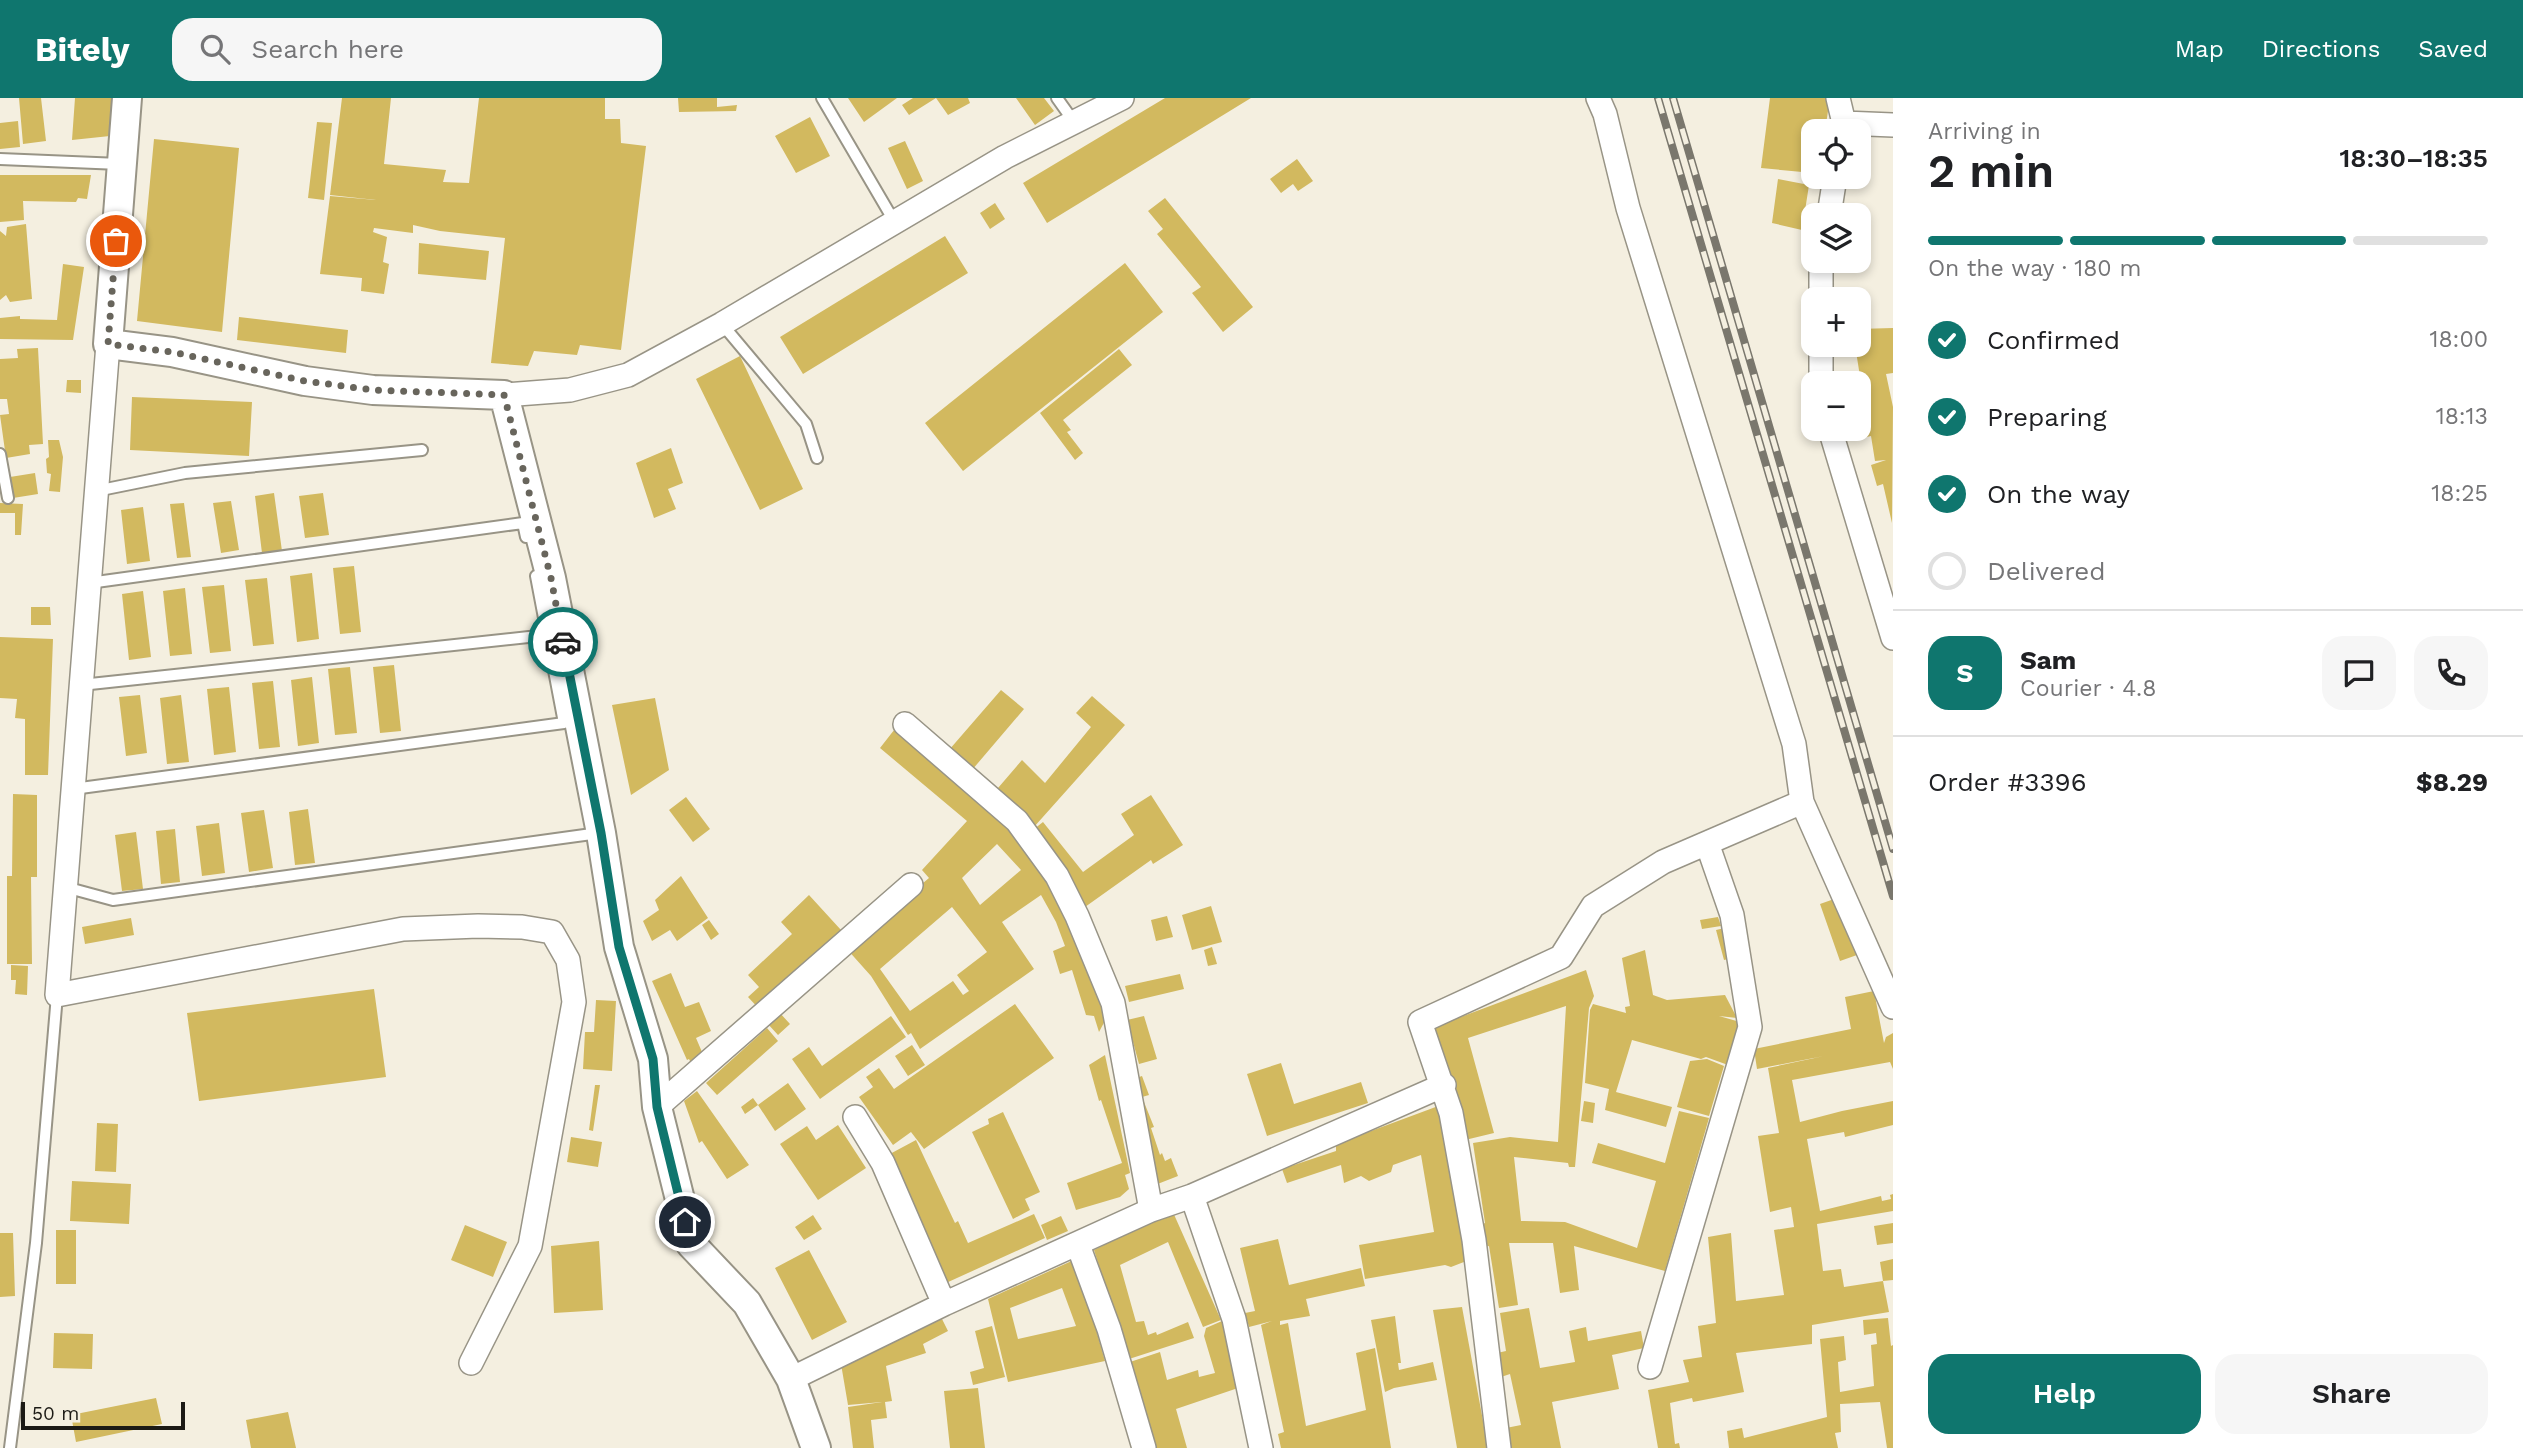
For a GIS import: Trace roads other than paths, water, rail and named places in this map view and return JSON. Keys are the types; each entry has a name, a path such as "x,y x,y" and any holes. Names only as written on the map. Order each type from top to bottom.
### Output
{"street":[{"path":"127,98 57,995 403,929 478,926 552,932 568,960 574,1002 530,1246 471,1363"},
{"path":"108,344 172,352 305,381 373,390 504,395 569,390 628,376 722,324 1005,157 1122,98"},
{"path":"1598,98 1605,114 1628,208 1794,744 1802,802 1893,1007"},
{"path":"1838,98 1842,119"},
{"path":"1871,126 1893,125"},
{"path":"504,395 551,578 601,833 619,947 653,1059 657,1107 691,1244 747,1303 791,1379 816,1448"},
{"path":"1834,441 1893,638"},
{"path":"905,724 1017,821 1056,876 1077,916 1113,1003 1151,1210"},
{"path":"1499,1448 1474,1240 1451,1113 1444,1085 1420,1022 1561,957 1593,906 1663,862 1802,802"},
{"path":"1650,1367 1749,1027 1732,915 1707,843"},
{"path":"657,1107 911,885"},
{"path":"791,1379 944,1304 1151,1210 1192,1196 1444,1085"},
{"path":"855,1117 883,1163 944,1304"},
{"path":"1192,1196 1234,1319 1261,1448"},
{"path":"1078,1245 1108,1329 1144,1448"}],"lane":[{"path":"821,98 894,221"},
{"path":"1057,98 1074,122"},
{"path":"0,159 122,164"},
{"path":"722,324 806,424 817,458"},
{"path":"96,491 185,473 422,450"},
{"path":"0,454 8,498"},
{"path":"89,583 523,523 528,546"},
{"path":"73,789 564,723 534,568"},
{"path":"81,685 547,635"},
{"path":"65,887 113,900 601,833"},
{"path":"10,1448 36,1243 57,995"}],"railway":[{"path":"1658,98 1893,896"},
{"path":"1673,98 1893,849"}]}
